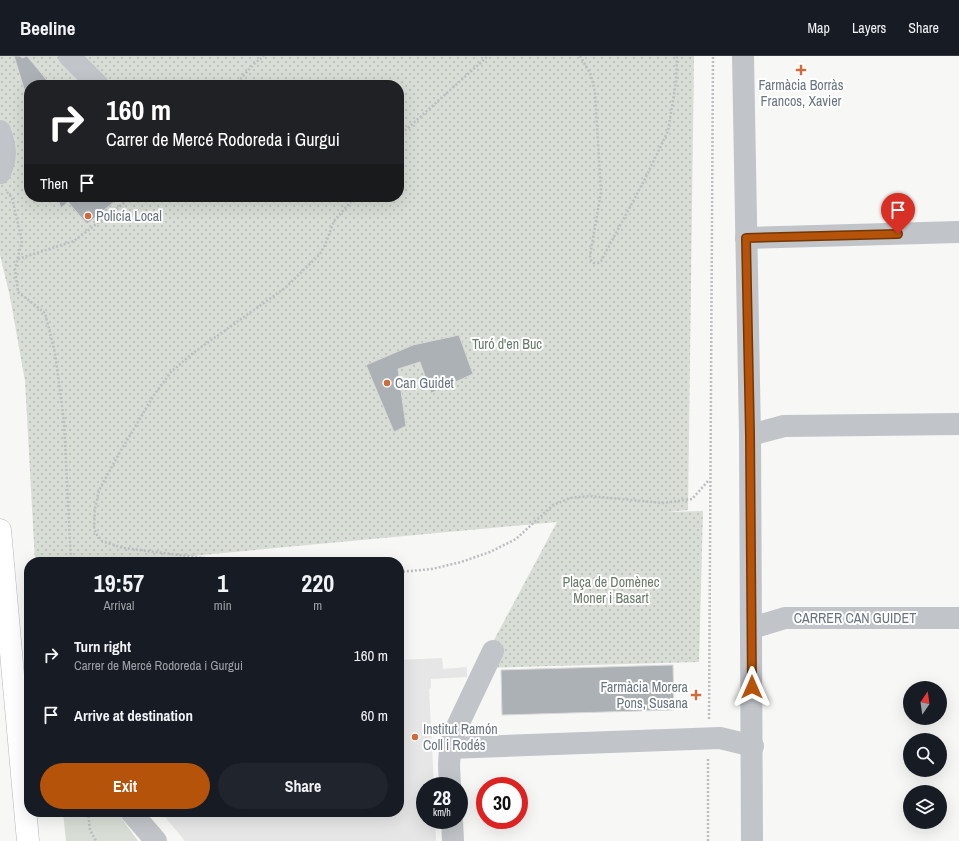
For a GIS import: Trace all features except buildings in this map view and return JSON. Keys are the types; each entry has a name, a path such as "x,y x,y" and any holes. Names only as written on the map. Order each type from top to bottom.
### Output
{"main road":[{"path":"0,530 24,797"},
{"path":"26,817 28,841"}],"street":[{"path":"69,56 93,80"},
{"path":"743,56 750,435 753,746 752,841"},
{"path":"0,131 6,153 2,180"},
{"path":"746,238 959,232"},
{"path":"750,435 784,426 959,424"},
{"name":"CARRER CAN GUIDET","path":"752,628 785,618 959,618"},
{"path":"450,777 450,748 454,733 493,652"},
{"path":"450,748 492,748 709,738 720,738 753,746"},
{"path":"135,817 156,841"},
{"path":"452,829 453,841"}],"path":[{"path":"240,80 255,63 264,56"},
{"path":"404,132 488,56"},
{"path":"580,56 591,75 595,92 601,192 590,256 594,263 598,263 601,261 668,131 676,82 677,56"},
{"path":"708,841 713,56"},
{"path":"2,180 12,198 22,241 15,269 18,292 45,313 55,353 64,421 71,557"},
{"path":"17,259 74,241 125,202"},
{"path":"196,557 123,548 102,541 94,529 95,509 99,490 154,395 171,372 193,353 285,288 320,254 334,221 351,202"},
{"path":"404,572 432,569 454,564 490,552 516,539 553,505 570,498 589,496 663,503 692,499 710,479"},
{"path":"89,817 90,830 96,841"}],"shaded area":[{"name":"Institut Ramón Coll i Rodés","path":"442,658 443,669 467,667 467,677 431,679 431,688 429,689 434,777 416,777 416,829 435,829 436,841 185,841 165,817 404,817 404,660"}],"green space":[{"name":"Turó d'en Buc","path":"0,56 694,56 688,510 666,512 703,511 699,662 479,668 557,522 180,557 35,557 25,381 10,297 0,255"},
{"path":"64,817 121,817 138,841 66,841"}],"place":[{"name":"Farmàcia Borràs Francos, Xavier","path":"801,70"},
{"name":"Policía Local","path":"88,216"},
{"name":"Can Guidet","path":"387,383"},
{"name":"Farmàcia Morera Pons, Susana","path":"696,695"},
{"name":"Institut Ramón Coll i Rodés","path":"415,737"}],"route":[{"path":"752,687 750,435 746,238 898,234"}],"park label":[{"name":"Plaça de Domènec Moner i Basart","path":"611,590"}]}
